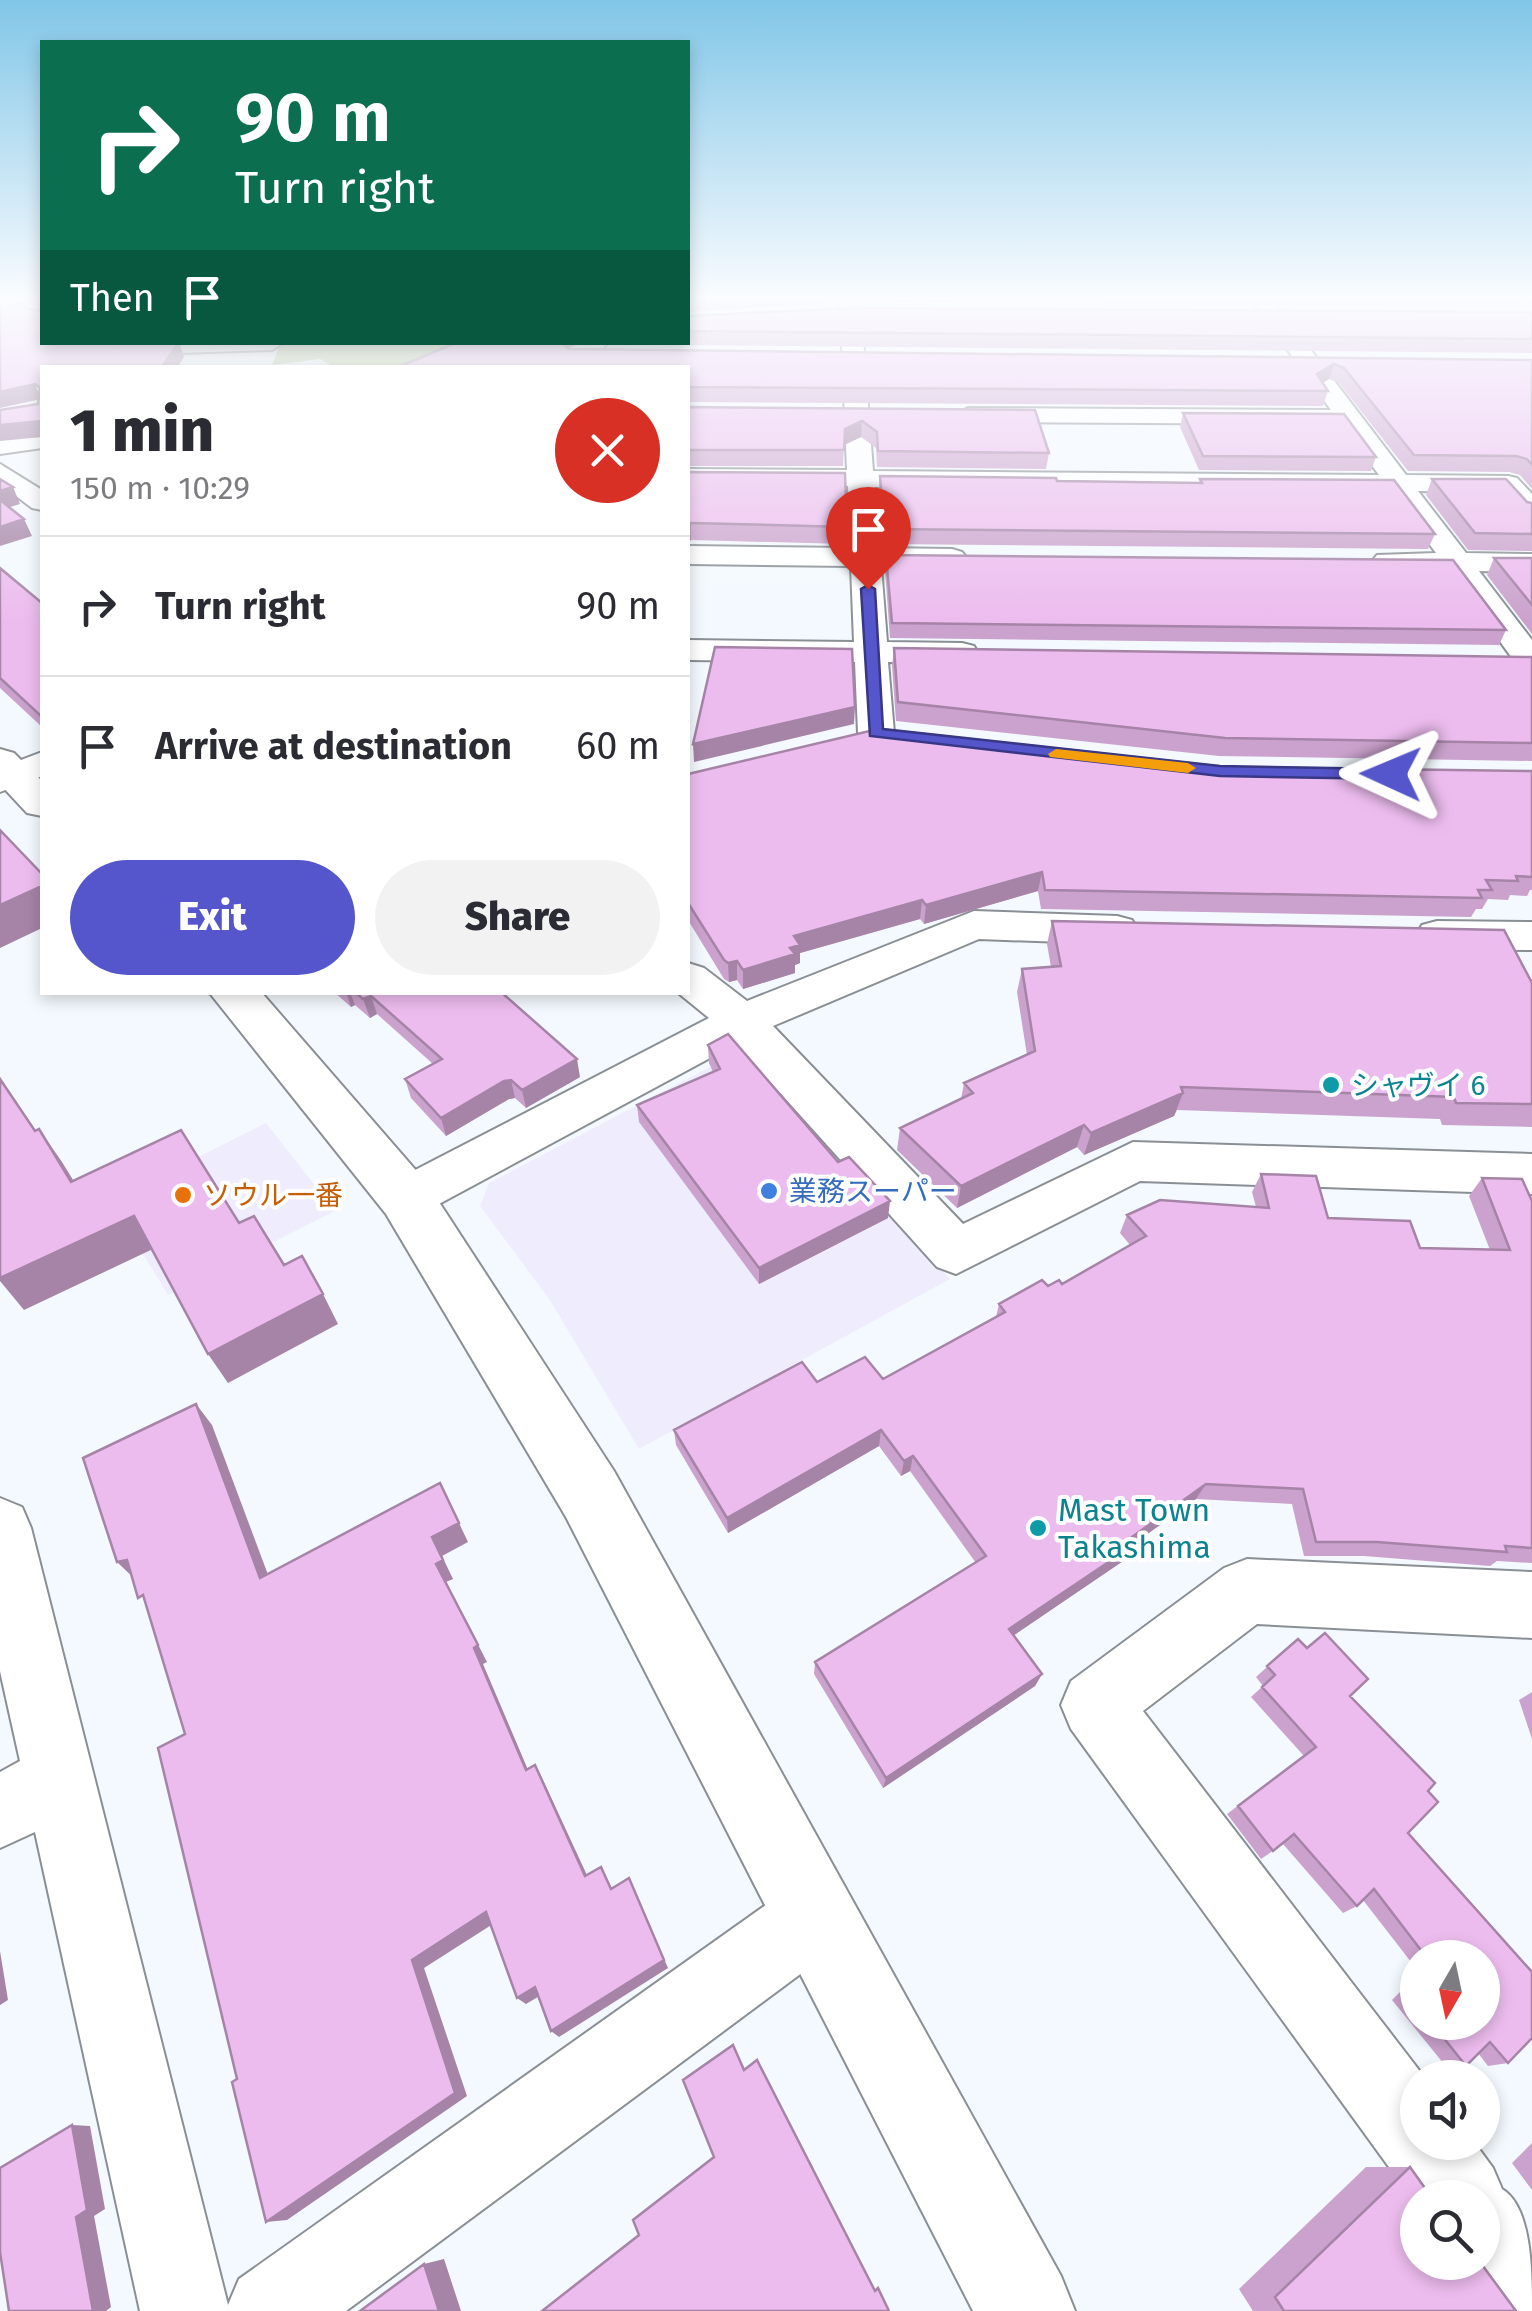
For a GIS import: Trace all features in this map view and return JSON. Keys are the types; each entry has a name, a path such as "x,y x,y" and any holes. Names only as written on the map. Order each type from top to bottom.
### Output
{"street":[{"path":"857,406 876,732"},
{"path":"1340,406 1458,562 1523,659"},
{"path":"936,414 1348,417"},
{"path":"0,446 40,442"},
{"path":"0,472 40,501"},
{"path":"690,477 1508,484 1532,510"},
{"path":"690,555 984,558"},
{"path":"1356,561 1532,563"},
{"path":"690,650 989,654"},
{"path":"838,742 876,732 913,737"},
{"path":"14,770 40,802"},
{"path":"406,1198 742,1021 974,925 1151,931"},
{"path":"1400,935 1532,936"},
{"path":"690,980 742,1021 956,1252 1132,1161 1532,1174"},
{"path":"235,995 406,1198 590,1494 1026,2311"},
{"path":"0,1528 30,1795 184,2311"},
{"path":"1400,2113 1095,1706 1248,1591 1532,1605"},
{"path":"271,2311 814,1917"},
{"path":"1500,2248 1532,2290"}],"shaded area":[{"path":"727,1058 753,1060 950,1279 639,1449 550,1300 480,1206 489,1183"},
{"path":"266,1123 335,1211 168,1295 111,1201"}],"building":[{"path":"40,406 40,421 0,425 0,410"},
{"path":"1374,406 1532,406 1532,465 1516,456 1414,455"},
{"path":"690,407 1035,410 1049,453 878,451 877,432 862,421 845,429 844,450 690,450"},
{"path":"1183,413 1344,414 1376,457 1203,456"},
{"path":"690,472 845,473 847,527 691,523"},
{"path":"880,476 1202,483 1200,479 1394,480 1435,534 884,529"},
{"path":"0,479 13,487 0,491"},
{"path":"1432,479 1506,479 1532,503 1532,534 1475,533"},
{"path":"0,500 24,519 0,527"},
{"path":"886,555 1453,560 1506,630 892,623"},
{"path":"1494,558 1532,558 1532,605"},
{"path":"0,568 40,601 40,715 0,678"},
{"path":"715,647 852,649 855,707 693,744"},
{"path":"894,648 1532,657 1532,743 1225,738 898,702"},
{"path":"878,729 1225,767 1532,771 1532,877 1516,876 1518,881 1486,880 1492,890 1478,890 1482,898 1045,890 1042,872 794,936 800,945 790,948 795,954 743,970 737,961 724,960 690,906 690,774"},
{"path":"0,830 40,872 40,887 0,905"},
{"path":"1052,921 1504,930 1532,983 1532,1104 1456,1103 1454,1097 1181,1087 1183,1093 1091,1133 1084,1125 961,1186 900,1128 973,1093 964,1083 1035,1051 1022,969 1061,966"},
{"path":"358,995 504,995 577,1059 522,1090 511,1080 504,1081 441,1118 405,1079 442,1059 371,996 363,999"},
{"name":"業務スーパー","path":"728,1034 838,1162 849,1157 890,1201 759,1268 637,1105 720,1069 708,1045"},
{"path":"0,1079 35,1131 39,1129 71,1182 181,1130 239,1223 254,1216 284,1265 302,1256 323,1294 208,1354 134,1216 0,1278"},
{"path":"1261,1174 1316,1176 1328,1218 1410,1221 1420,1248 1510,1250 1482,1178 1522,1179 1532,1201 1532,1548 1505,1546 1507,1552 1377,1542 1316,1542 1303,1489 1206,1484 1132,1537 1137,1543 1009,1629 1042,1674 886,1778 815,1662 986,1556 913,1456 904,1461 881,1430 727,1518 674,1430 802,1362 817,1382 865,1357 883,1379 1005,1312 999,1304 1042,1280 1048,1286 1059,1280 1062,1284 1146,1236 1127,1215 1160,1200 1269,1208"},
{"path":"196,1404 260,1578 440,1483 459,1523 432,1537 443,1560 436,1564 478,1645 474,1648 526,1770 535,1765 585,1876 601,1867 611,1889 629,1878 664,1960 551,2031 535,1987 517,1998 486,1912 412,1960 455,2093 266,2222 232,2082 237,2079 158,1748 185,1734 143,1595 138,1598 127,1560 117,1562 83,1458"},
{"path":"1325,1633 1368,1679 1350,1696 1435,1783 1428,1791 1438,1802 1408,1833 1532,1972 1532,2038 1508,2063 1490,2042 1472,2060 1461,2060 1445,2040 1500,2040 1500,1940 1413,1940 1374,1889 1357,1906 1294,1834 1273,1851 1238,1806 1316,1747 1262,1687 1275,1675 1267,1666 1298,1639 1307,1648"},
{"path":"733,2045 744,2070 757,2060 875,2291 878,2288 889,2311 542,2311 639,2235 633,2220 714,2157 683,2080"},
{"path":"72,2125 87,2210 76,2217 93,2311 9,2311 0,2252 0,2168"},
{"path":"1410,2167 1419,2180 1400,2180 1400,2280 1493,2280 1516,2311 1284,2311 1275,2297"},
{"path":"424,2264 439,2311 360,2311"}],"slow traffic":[{"path":"1056,754 1188,768"}],"place":[{"name":"シャヴイ 6","path":"1331,1085"},
{"name":"業務スーパー","path":"769,1191"},
{"name":"ソウル一番","path":"183,1195"},
{"name":"Mast Town Takashima","path":"1038,1528"}],"route":[{"path":"868,589 876,732 1158,766 1391,774"}]}
